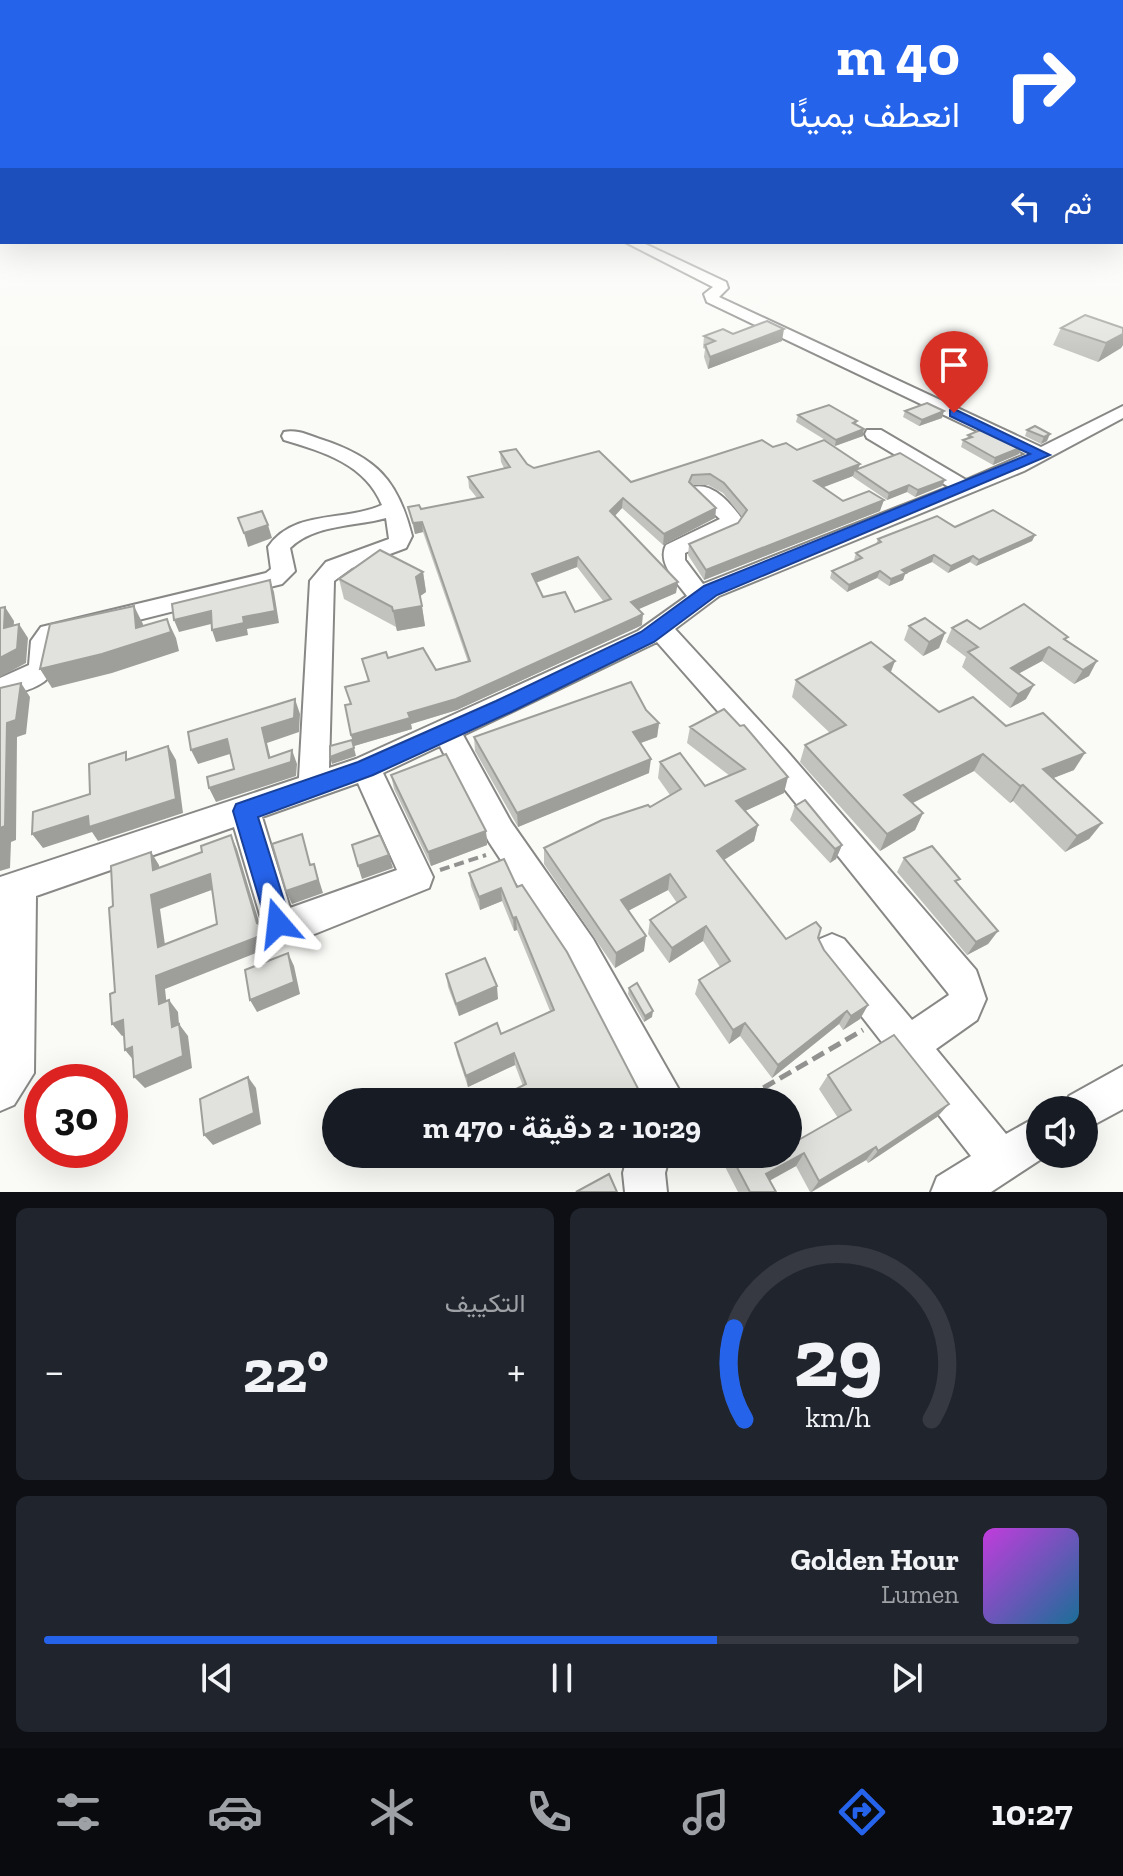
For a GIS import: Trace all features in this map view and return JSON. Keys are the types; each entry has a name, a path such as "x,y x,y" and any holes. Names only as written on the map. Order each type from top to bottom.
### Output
{"street":[{"path":"660,256 721,285 711,294 712,299 1043,455"},
{"path":"0,1091 14,1073 10,890 366,768 617,652 659,628 700,597 1043,455 1123,411"},
{"path":"874,434 965,488"},
{"path":"291,436 323,445 362,464 383,484 394,507 401,536 398,543 338,565 324,575 313,788"},
{"path":"700,491 724,509 731,519 727,526 674,550 674,561 700,597"},
{"path":"0,688 30,680 39,674 43,668 44,640 50,633 274,579 283,571 279,547 290,537 319,525 394,507"},
{"path":"659,628 786,769 963,983 968,999 964,1007 895,1032"},
{"path":"447,733 510,847 581,951 658,1088"},
{"path":"245,811 281,926 312,919 417,877 366,768"},
{"path":"832,951 1001,1160"},
{"path":"1098,1101 1123,1086"},
{"path":"952,1192 1026,1145"},
{"path":"645,1168 646,1192"}],"path":[{"path":"417,877 510,847"},
{"path":"763,1088 895,1032"}],"building":[{"path":"1085,315 1123,328 1123,334 1106,343 1061,328"},
{"path":"767,321 784,329 710,357 705,345 715,341 704,336 723,329 733,334"},
{"path":"927,403 944,411 922,420 905,411"},
{"path":"829,405 857,421 853,423 864,429 836,440 798,415"},
{"path":"1035,426 1050,434 1044,437 1027,430"},
{"path":"983,429 1022,447 995,458 963,440"},
{"path":"762,440 773,447 786,443 797,450 824,440 860,464 814,481 843,501 869,491 884,500 706,570 689,544 738,523 747,510 724,483 710,474 692,475 689,482 716,508 664,534 623,498 610,511 678,582 631,602 643,614 456,699 408,713 410,718 351,735 345,705 351,704 345,687 369,681 362,659 386,652 388,658 423,648 436,670 470,661 422,522 413,523 408,507 419,505 421,509 483,497 468,477 510,467 500,452 516,449 534,468 599,451 631,482","holes":["578,557 611,599 575,612 565,592 543,597 532,574"]},
{"path":"900,453 945,480 918,490 909,485 889,493 855,470"},
{"path":"993,510 1035,535 979,560 973,556 951,566 934,555 902,570 906,573 891,579 880,571 849,585 832,571 862,558 856,553 881,542 878,539 937,516 955,527"},
{"path":"262,511 268,525 244,533 238,518"},
{"path":"380,550 423,572 416,577 422,606 393,611 392,607 339,579"},
{"path":"270,580 275,611 243,617 244,623 212,630 211,611 174,620 172,604"},
{"path":"1024,604 1068,637 1064,639 1097,661 1083,670 1049,647 1011,668 1034,685 1018,694 968,652 978,647 952,628 967,620 980,629"},
{"path":"134,606 136,628 167,619 171,632 102,654 40,669 50,624"},
{"path":"5,607 4,628 19,624 17,649 0,658 0,608"},
{"path":"925,618 945,633 929,642 909,626"},
{"path":"871,642 895,661 884,667 939,712 973,697 1006,726 1043,713 1085,753 1043,769 1102,823 1077,836 1023,785 1020,786 983,754 904,795 923,813 887,834 805,745 846,725 796,680"},
{"path":"631,682 646,710 659,723 633,732 651,759 517,813 474,737"},
{"path":"21,683 16,720 7,723 5,826 0,828 0,688"},
{"path":"295,699 294,718 262,728 269,758 292,750 291,762 209,788 207,777 234,769 227,739 191,750 188,732"},
{"path":"724,709 740,726 744,725 788,777 736,801 758,825 717,851 786,939 816,922 821,928 818,938 824,950 868,1005 851,1016 847,1011 778,1065 745,1023 733,1030 699,980 730,961 706,926 672,948 650,920 686,897 670,874 621,900 646,936 616,953 544,848 602,820 648,805 650,807 681,789 660,762 680,753 705,786 745,769 690,727"},
{"path":"352,740 354,748 330,757 330,746"},
{"path":"168,746 176,799 89,827 88,816 32,834 33,812 90,794 89,764 126,752 126,760"},
{"path":"446,754 486,831 428,852 391,775"},
{"path":"805,800 842,845 835,849 795,806"},
{"path":"302,834 310,865 314,864 318,880 286,891 272,844"},
{"path":"231,835 257,923 268,933 156,976 159,1004 169,1000 172,1027 179,1024 183,1056 134,1077 132,1047 125,1050 123,1020 112,1024 110,994 115,992 109,908 113,906 111,866 151,852 153,870 202,852 201,846","holes":["210,874 217,924 158,947 151,895"]},
{"path":"380,835 389,855 358,866 352,845"},
{"path":"932,846 960,879 955,881 998,931 976,942 904,858"},
{"path":"504,859 517,887 522,885 567,952 638,1088 518,1088 526,1084 514,1053 466,1076 455,1043 497,1023 501,1034 554,1010 501,888 479,897 469,873"},
{"path":"288,953 294,982 250,1000 245,970"},
{"path":"485,958 497,986 456,1004 446,974"},
{"path":"637,983 653,1011 645,1016 629,988"},
{"path":"894,1035 949,1104 878,1151 876,1147 819,1181 802,1154 802,1138 851,1110 828,1075"},
{"path":"248,1077 254,1113 204,1135 200,1099"},
{"path":"737,1168 777,1168 766,1174 776,1192 750,1192"},
{"path":"609,1174 617,1192 576,1192"}],"route":[{"path":"278,923 245,811 366,768 504,706 647,637 711,590 1043,455 954,413"}]}
